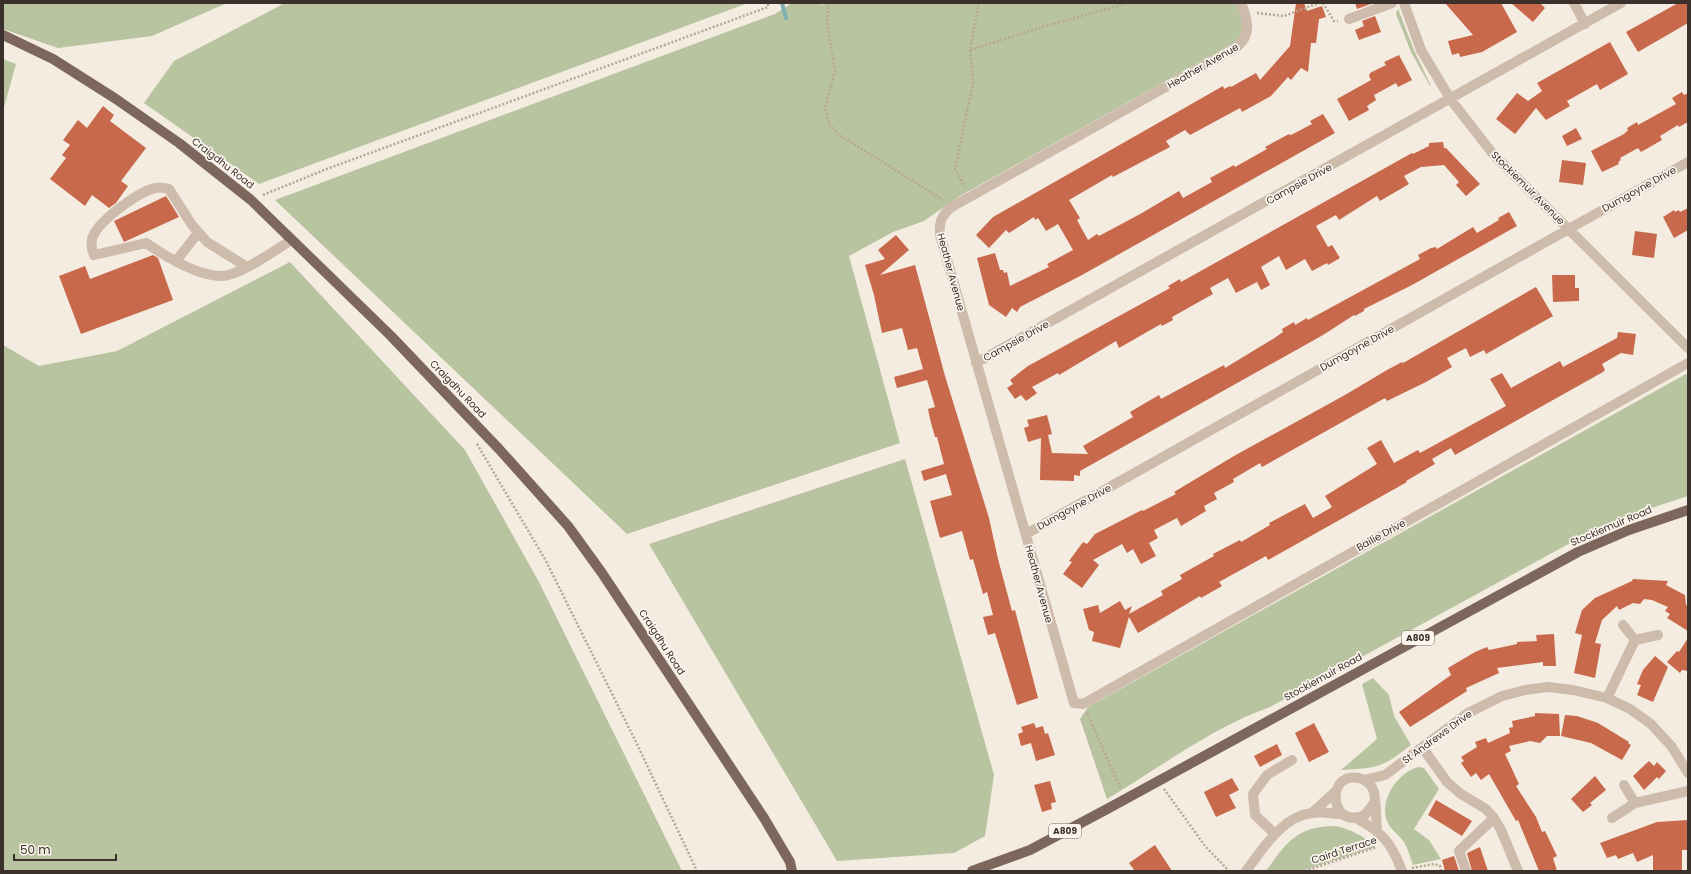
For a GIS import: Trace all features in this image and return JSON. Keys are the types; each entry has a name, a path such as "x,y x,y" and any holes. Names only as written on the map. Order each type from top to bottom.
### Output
{"main road":[{"name":"Craigdhu Road","path":"3,34 53,59 116,99 179,143 251,200 443,390 568,526 602,573 743,785 791,867 800,871"},
{"name":"Stockiemuir Road","path":"972,871 1030,850 1578,552 1629,530 1688,510"}],"street":[{"path":"1349,19 1392,3"},
{"name":"Stockiemuir Avenue","path":"1404,3 1422,50 1450,100 1493,154 1688,348"},
{"path":"1574,3 1585,24"},
{"name":"Campsie Drive","path":"976,364 1622,3"},
{"name":"Heather Avenue","path":"1078,703 976,364 940,235 939,225 942,216 950,208 1237,47 1244,41 1247,34 1248,27 1243,7"},
{"name":"Dumgoyne Drive","path":"1026,534 1688,162"},
{"path":"247,268 207,242 198,233 169,189 157,188 139,195 106,218 93,234 91,245 94,255 146,243 176,261 195,270 222,276 247,268 291,240"},
{"path":"176,261 198,233"},
{"name":"Bailie Drive","path":"1078,703 1688,363"},
{"path":"1624,625 1635,640"},
{"path":"1635,640 1658,635"},
{"path":"1607,698 1635,640"},
{"name":"St Andrews Drive","path":"1364,780 1385,775 1468,714 1502,696 1525,690 1554,688 1573,690 1607,698 1630,709 1651,724 1672,747 1688,773"},
{"path":"1422,747 1447,782 1460,794 1486,809 1494,818 1501,830 1518,871"},
{"path":"1275,834 1255,815 1253,794 1267,775 1292,760"},
{"name":"St Andrews Drive","path":"1374,799 1385,775"},
{"path":"1312,813 1335,792 1342,782 1347,779 1359,778 1369,784 1374,799 1377,829"},
{"path":"1624,785 1635,803"},
{"path":"1612,818 1635,803 1688,791"},
{"path":"1335,792 1337,807 1343,814"},
{"path":"1356,818 1365,815 1374,799"},
{"path":"1246,871 1275,834 1296,818 1312,813 1343,814 1356,818 1377,829 1389,843 1401,871"},
{"path":"1466,871 1459,851 1494,818"}],"path":[{"path":"251,200 324,170 768,7 768,3"},
{"path":"829,3 827,24 835,71 826,108 829,124 838,134 941,198 950,208"},
{"path":"969,198 955,169 973,83 970,50 979,3"},
{"path":"970,50 1039,28 1128,3"},
{"path":"1243,7 1284,16 1319,3"},
{"path":"1323,3 1334,21 1349,19"},
{"path":"475,442 546,561 636,742 697,871"},
{"path":"1078,703 1122,792"},
{"path":"1160,791 1164,788 1205,846 1229,871"},
{"name":"Caird Terrace","path":"1305,871 1389,843"},
{"path":"1401,871 1434,864 1440,866 1441,871"}],"green space":[{"path":"3,3 227,3 152,36 58,48 3,29"},
{"path":"285,3 748,3 259,184 144,103 174,61"},
{"path":"792,3 818,3 822,5 824,3 1236,3 1242,19 1242,29 1241,34 1234,43 960,196 924,221 893,232 849,256 900,443 627,534 275,200 775,14"},
{"path":"1398,9 1414,50 1431,86 1411,52 1396,14"},
{"path":"3,59 16,64 3,111"},
{"path":"290,262 465,450 539,582 682,871 3,871 3,345 39,366 117,351"},
{"path":"1686,374 1688,376 1688,496 1624,517 1574,541 1270,707 1227,726 1207,737 1107,799 1080,719 1088,707"},
{"path":"905,459 994,775 985,836 954,853 837,861 649,544"},
{"path":"1373,678 1389,695 1394,716 1411,745 1393,758 1379,765 1341,770 1377,739 1362,684"},
{"path":"1419,767 1424,768 1439,789 1414,829 1429,840 1441,859 1413,865 1404,842 1388,823 1385,814 1385,806 1392,788 1404,774"},
{"path":"1336,826 1357,834 1375,847 1301,871 1266,871 1280,852 1294,838 1312,829"}],"building":[{"path":"1296,3 1304,3 1307,11 1322,6 1326,17 1319,19 1316,43 1311,43 1308,72 1301,68 1291,80 1288,77 1271,96 1242,112 1240,108 1190,135 1185,130 1166,141 1170,147 1113,177 1112,175 1069,200 1080,218 1077,220 1088,240 1097,234 1099,236 1142,213 1179,191 1183,198 1212,182 1210,178 1234,165 1235,167 1267,149 1265,147 1312,124 1310,121 1323,114 1335,133 1082,275 1020,307 1017,312 1012,308 1006,317 989,305 977,258 995,253 1000,270 1003,270 1004,273 1007,272 1010,286 1049,267 1047,264 1073,250 1058,224 1046,231 1038,218 1035,220 1034,217 1009,233 1006,230 989,248 976,235 993,217 1223,86 1224,89 1230,86 1231,87 1256,73 1260,80 1290,46"},
{"path":"1355,3 1371,3 1371,4 1357,9"},
{"path":"1445,3 1501,3 1517,32 1482,52 1460,57 1459,53 1452,55 1448,41 1473,35"},
{"path":"1511,3 1540,3 1545,8 1533,22"},
{"path":"1678,3 1688,3 1688,23 1638,52 1626,32"},
{"path":"1375,16 1381,32 1359,40 1355,30 1364,26 1362,21"},
{"path":"1610,42 1628,74 1600,90 1597,84 1567,101 1570,106 1546,120 1536,108 1515,134 1496,119 1517,93 1528,101 1542,91 1537,83"},
{"path":"1399,55 1412,80 1398,87 1396,83 1374,95 1376,100 1367,106 1369,110 1349,121 1337,99 1371,80 1369,76 1370,73 1386,65 1384,62"},
{"path":"1682,92 1684,95 1688,93 1688,122 1679,127 1678,125 1660,136 1662,140 1641,152 1638,148 1620,158 1621,160 1618,162 1619,164 1602,172 1591,151 1624,134 1628,130 1627,128 1637,122 1638,125 1676,104 1672,98"},
{"path":"103,106 114,115 110,121 146,148 121,181 128,186 116,203 109,208 92,195 85,206 50,179 66,158 62,155 70,145 63,140 78,120 87,128"},
{"path":"1576,128 1582,139 1567,146 1562,136"},
{"path":"1443,142 1444,148 1446,148 1480,184 1466,196 1456,185 1459,182 1444,165 1421,167 1404,176 1409,184 1380,201 1377,196 1339,220 1336,215 1316,226 1328,247 1332,245 1340,258 1328,265 1327,263 1312,271 1305,259 1286,270 1279,256 1261,267 1270,285 1261,290 1257,282 1236,293 1228,278 1210,288 1213,294 1172,317 1173,320 1162,326 1161,324 1119,348 1116,341 1059,375 1058,373 1032,387 1037,393 1026,401 1021,395 1015,399 1007,388 1013,384 1010,380 1028,366 1170,288 1168,286 1180,279 1181,282 1412,153 1413,154 1429,146 1429,143"},
{"path":"1562,160 1586,163 1583,185 1559,182"},
{"path":"166,196 179,217 124,242 114,221"},
{"path":"1688,208 1688,230 1674,238 1663,217 1674,210 1675,212 1679,210 1680,212"},
{"path":"1509,212 1517,226 1412,285 1364,309 1364,311 1355,316 1354,315 1323,335 1080,471 1080,476 1074,475 1074,481 1040,480 1041,438 1028,442 1024,428 1029,426 1027,420 1047,415 1052,434 1048,435 1052,453 1088,454 1083,446 1133,417 1130,412 1159,395 1161,399 1224,365 1225,368 1273,339 1283,332 1282,329 1294,322 1295,325 1307,318 1308,320 1420,259 1418,255 1431,248 1436,247 1437,249 1473,227 1477,233 1499,220 1498,218"},
{"path":"1635,231 1657,234 1654,258 1632,255"},
{"path":"896,235 909,250 880,275 915,265 945,376 989,518 1012,611 1015,610 1038,698 1017,705 995,633 988,635 983,617 993,615 987,592 983,594 973,559 970,560 962,531 940,538 930,501 952,495 946,474 924,481 921,471 944,464 937,437 935,437 930,419 928,409 935,407 927,380 897,388 894,377 923,369 917,348 908,350 902,328 882,333 874,295 865,265 885,259 878,250"},
{"path":"153,255 158,258 173,300 81,334 59,276 85,266 90,279"},
{"path":"1552,275 1575,275 1575,288 1579,288 1579,301 1553,302"},
{"path":"1536,287 1553,316 1486,354 1484,350 1470,357 1466,348 1447,358 1452,367 1426,382 1387,401 1385,398 1262,467 1260,463 1233,479 1234,482 1214,493 1217,499 1204,506 1206,511 1181,526 1177,518 1154,530 1158,538 1149,543 1156,556 1141,564 1133,549 1127,553 1122,544 1093,560 1099,565 1082,588 1063,574 1072,562 1069,561 1083,542 1087,544 1095,534 1176,494 1174,492 1234,456 1345,395 1387,370 1402,362 1403,363"},
{"path":"1618,332 1636,334 1633,355 1621,353 1602,364 1605,370 1603,372 1455,455 1451,448 1432,459 1435,464 1406,481 1407,482 1268,560 1266,556 1219,582 1222,586 1201,598 1200,596 1138,633 1129,617 1120,648 1092,641 1094,632 1089,630 1083,609 1098,605 1100,613 1120,601 1125,610 1132,606 1129,614 1163,595 1161,591 1182,579 1180,575 1214,556 1213,554 1240,540 1241,542 1270,525 1269,523 1305,504 1313,518 1332,507 1325,496 1377,464 1367,448 1381,440 1394,463 1418,450 1420,453 1506,406 1490,379 1502,373 1511,388 1560,361 1563,367 1617,338"},
{"path":"1633,579 1668,581 1666,585 1685,595 1686,605 1688,606 1688,631 1667,618 1670,614 1665,611 1668,607 1652,600 1644,599 1640,604 1633,603 1619,610 1617,606 1602,620 1595,643 1601,644 1595,678 1574,673 1582,635 1575,633 1582,610 1595,598 1632,581"},
{"path":"1554,634 1556,666 1543,666 1543,662 1497,668 1499,673 1466,688 1467,691 1410,727 1399,712 1451,675 1448,668 1475,652 1487,647 1489,650 1517,644 1517,642 1537,641 1536,635"},
{"path":"1688,638 1688,671 1682,670 1680,673 1667,662 1677,651 1679,652"},
{"path":"1655,656 1668,667 1653,702 1637,695 1641,685 1637,684 1643,670"},
{"path":"1535,713 1559,714 1560,736 1547,736 1540,743 1530,741 1509,746 1511,751 1505,754 1519,784 1516,786 1536,817 1542,832 1545,831 1557,856 1553,858 1557,871 1539,871 1518,820 1516,821 1489,774 1481,780 1476,773 1471,777 1461,763 1464,761 1461,757 1477,747 1475,742 1486,738 1488,743 1510,733 1509,728 1513,727 1512,721 1535,716"},
{"path":"1565,715 1577,716 1598,723 1629,742 1628,743 1631,745 1622,760 1591,743 1561,736"},
{"path":"1034,723 1036,728 1043,726 1045,734 1048,733 1055,755 1036,761 1031,743 1021,746 1018,734 1023,732 1021,727"},
{"path":"1314,723 1329,752 1309,762 1295,733"},
{"path":"1277,744 1282,755 1260,767 1254,756"},
{"path":"1649,761 1654,766 1657,762 1666,771 1659,779 1657,777 1644,790 1633,776"},
{"path":"1595,776 1606,790 1590,803 1592,805 1583,812 1571,799"},
{"path":"1232,778 1239,790 1229,795 1236,808 1216,817 1204,792"},
{"path":"1050,781 1056,802 1051,803 1052,809 1042,812 1034,785"},
{"path":"1436,800 1472,821 1462,836 1428,815"},
{"path":"1688,820 1688,850 1682,850 1682,870 1653,871 1653,855 1637,862 1633,853 1618,859 1616,855 1607,858 1600,843 1657,822"},
{"path":"1155,845 1172,871 1135,871 1129,863"},
{"path":"1480,847 1488,871 1472,871 1467,853"},
{"path":"1454,856 1459,871 1445,871 1442,860"}],"waterway":[{"path":"782,3 786,18"}]}
